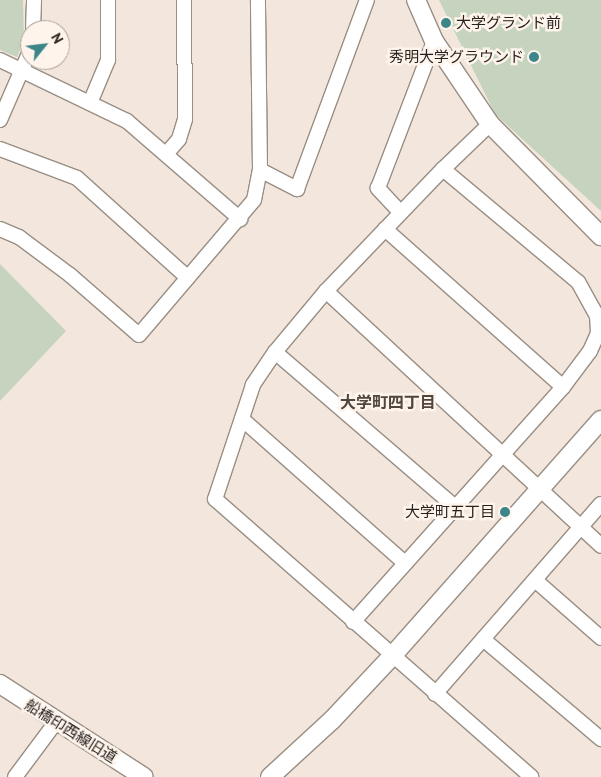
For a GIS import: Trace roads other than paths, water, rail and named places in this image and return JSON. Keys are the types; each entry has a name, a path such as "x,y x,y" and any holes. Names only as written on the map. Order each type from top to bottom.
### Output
{"street":[{"path":"33,20 34,0"},
{"path":"90,103 108,60 108,0"},
{"path":"167,153 178,139 185,119 184,0"},
{"path":"0,229 19,237 56,264 139,335 240,219 254,200 260,170 258,0"},
{"path":"260,170 297,189 367,0"},
{"path":"416,0 434,41 490,124 601,236"},
{"path":"400,212 378,188 434,41"},
{"path":"0,60 20,70"},
{"path":"0,120 21,70 127,120 167,153 240,219"},
{"path":"490,124 400,212 326,291 275,352 253,385 215,499 531,777"},
{"path":"0,149 77,178 188,278"},
{"path":"353,622 563,387 590,351 598,333 597,316 590,300 578,282 443,168"},
{"path":"385,228 563,387"},
{"path":"326,291 504,454 601,546"},
{"path":"275,352 455,507"},
{"path":"242,419 405,563"},
{"path":"270,777 332,720 601,420"},
{"path":"435,694 601,504"},
{"path":"535,580 601,638"},
{"path":"483,639 601,739"},
{"name":"船橋印西線旧道","path":"0,684 56,722 144,777"},
{"path":"15,777 56,722"}],"place":[{"name":"大学グランド前","path":"446,23"},
{"name":"秀明大学グラウンド","path":"534,57"},
{"name":"大学町五丁目","path":"505,512"}],"district":[{"name":"大学町四丁目","path":"388,402"}]}
